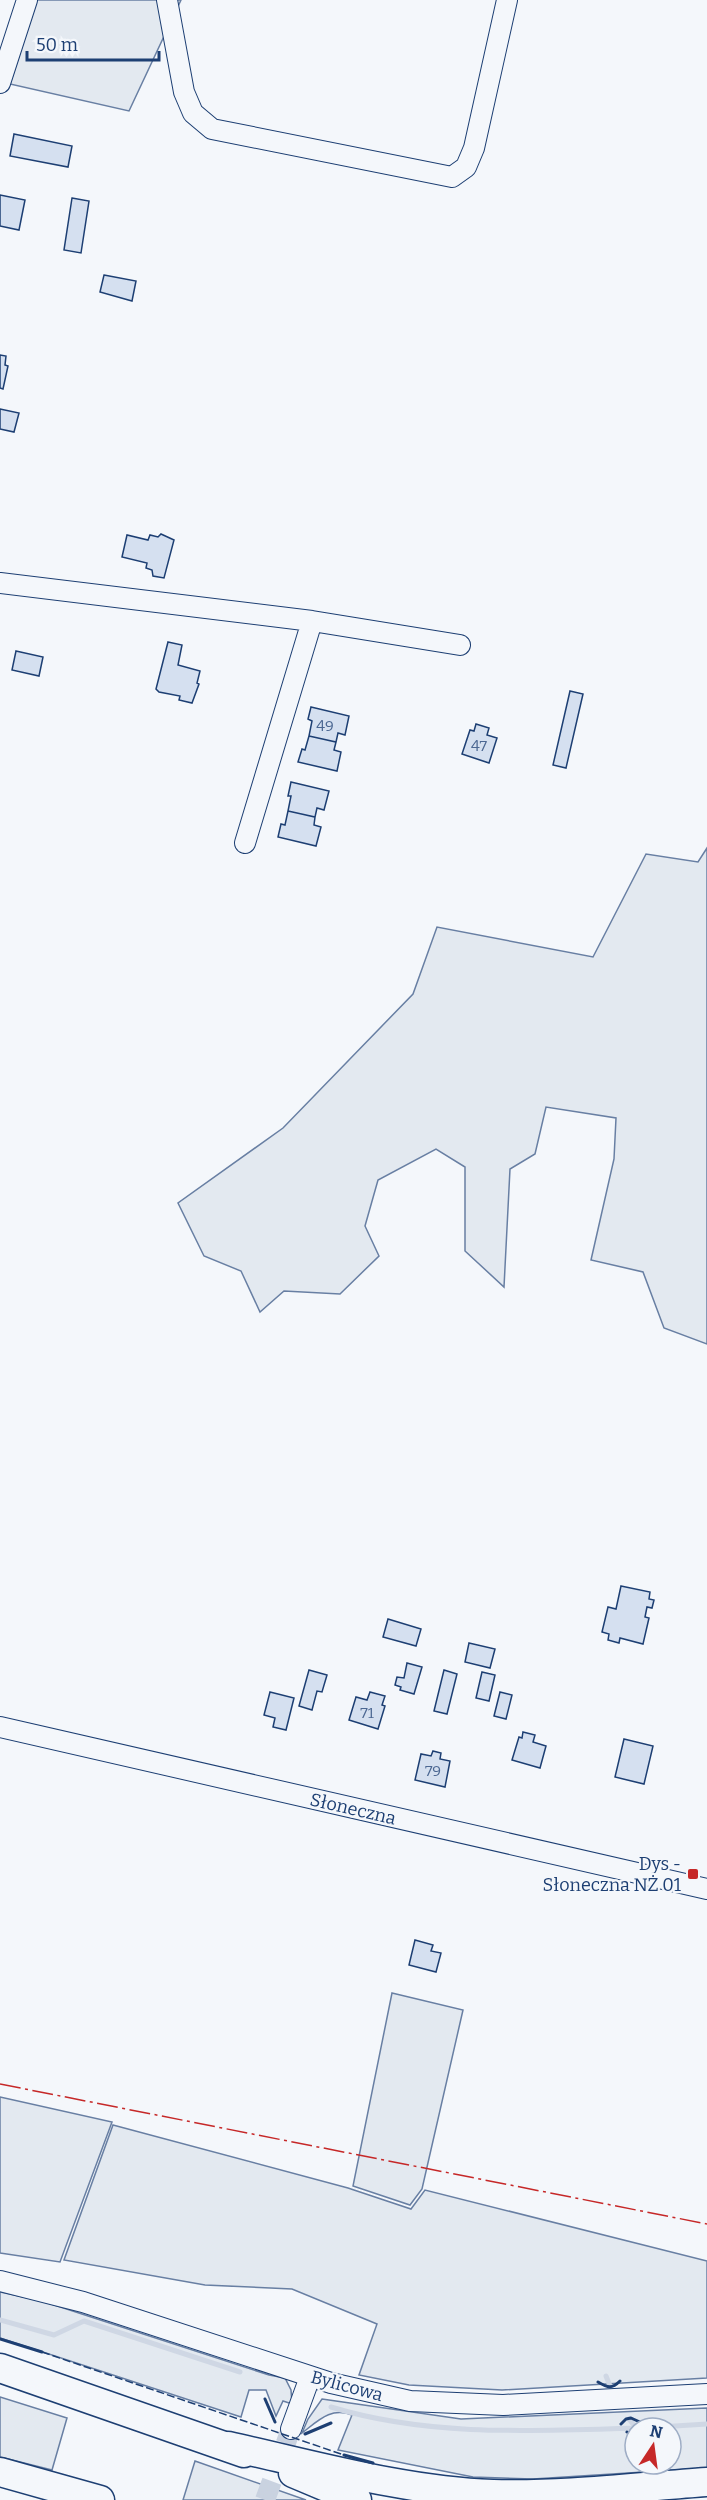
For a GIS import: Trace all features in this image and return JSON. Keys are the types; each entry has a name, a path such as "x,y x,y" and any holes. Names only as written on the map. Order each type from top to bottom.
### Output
{"highway":[{"path":"0,2368 228,2446 357,2500"},
{"path":"228,2446 410,2485 492,2494 546,2493 707,2482"},
{"path":"0,2472 100,2500"}],"street":[{"path":"0,83 27,0"},
{"path":"167,0 184,92 194,113 212,129 452,177 466,166 474,148 507,0"},
{"path":"0,583 312,621 460,645"},
{"path":"245,843 312,621"},
{"name":"Słoneczna","path":"0,1727 707,1889"},
{"name":"Bylicowa","path":"0,2281 83,2302 310,2377 393,2398 464,2405 707,2394"},
{"path":"291,2429 310,2377"}],"shaded area":[{"path":"37,0 181,0 129,111 10,84"},
{"path":"707,848 707,1344 664,1328 643,1272 591,1260 614,1159 616,1118 546,1107 535,1154 510,1169 504,1287 465,1251 465,1167 436,1149 378,1180 365,1226 379,1256 340,1294 284,1291 260,1312 241,1271 204,1256 178,1203 283,1128 413,994 437,927 593,957 646,854 698,862"},
{"path":"392,1993 463,2010 422,2189 410,2205 353,2186"},
{"path":"0,2097 112,2122 60,2262 0,2253"},
{"path":"113,2125 348,2188 411,2209 425,2190 707,2261 707,2378 502,2390 409,2385 359,2375 377,2324 292,2289 205,2285 64,2260"},
{"path":"0,2292 42,2301 269,2375 285,2378 291,2390 292,2404 283,2401 276,2416 266,2390 249,2390 241,2417 0,2338"},
{"path":"0,2397 67,2418 52,2470 0,2457"},
{"path":"322,2399 461,2419 707,2408 707,2468 683,2470 683,2416 623,2416 623,2473 533,2479 473,2477 338,2450 352,2415 345,2413 325,2416 302,2433 308,2419"},
{"path":"195,2461 306,2500 183,2500"}],"building":[{"path":"14,134 72,146 68,167 10,156"},
{"path":"0,195 25,200 19,230 0,226"},
{"path":"72,198 89,201 81,253 64,250"},
{"path":"104,275 136,281 132,301 100,292"},
{"path":"0,355 6,356 5,365 8,366 3,389 0,388"},
{"path":"0,409 19,413 14,432 0,429"},
{"path":"161,534 174,540 164,578 153,576 152,570 146,568 147,563 122,557 127,535 148,540 150,535 158,537"},
{"path":"168,642 182,645 178,665 200,671 197,683 199,684 192,703 179,700 180,696 159,692 156,689"},
{"path":"16,651 43,657 39,676 12,670"},
{"path":"570,691 583,694 566,768 553,765"},
{"path":"311,707 349,716 345,735 338,733 336,742 309,736 312,721 308,719"},
{"path":"476,724 489,728 487,735 497,738 489,763 462,754 470,730 474,731"},
{"path":"309,736 336,742 334,750 341,752 337,771 298,762"},
{"path":"291,782 329,791 324,810 317,808 315,817 288,811"},
{"path":"288,811 315,817 314,825 321,827 316,846 278,837 281,824 285,825"},
{"path":"621,1586 650,1592 649,1599 654,1600 652,1608 647,1607 645,1617 649,1618 643,1644 620,1638 619,1643 608,1640 609,1634 602,1632 608,1607 616,1609"},
{"path":"388,1619 421,1629 416,1646 383,1637"},
{"path":"469,1643 495,1649 490,1668 465,1662"},
{"path":"407,1663 422,1667 414,1694 400,1690 401,1687 395,1685 397,1677 404,1678"},
{"path":"309,1670 327,1675 322,1692 317,1691 312,1710 299,1706"},
{"path":"444,1670 457,1674 447,1714 434,1711"},
{"path":"482,1672 495,1675 489,1701 476,1698"},
{"path":"270,1692 294,1698 286,1730 273,1727 275,1718 264,1715"},
{"path":"370,1692 385,1696 382,1705 385,1706 378,1729 349,1720 356,1697 367,1700"},
{"path":"500,1692 512,1695 506,1719 494,1716"},
{"path":"523,1732 535,1735 533,1742 546,1746 540,1768 512,1760 519,1737 522,1738"},
{"path":"624,1739 653,1746 644,1784 615,1777"},
{"path":"433,1751 441,1753 440,1759 450,1761 445,1787 415,1780 421,1754 431,1756"},
{"path":"415,1940 433,1945 431,1951 441,1953 436,1972 409,1965"}],"waterway":[{"path":"0,2320 54,2335 84,2321 240,2372"},
{"path":"606,2376 610,2386"},
{"path":"331,2407 368,2417 444,2428 520,2431 623,2428"},
{"path":"683,2426 707,2424"}],"tunnel":[{"path":"265,2500 291,2429"}],"fence":[{"path":"42,2352 344,2455"}],"wall":[{"path":"0,2339 42,2352"},
{"path":"598,2382 610,2387 620,2381"},
{"path":"265,2399 275,2422"},
{"path":"305,2434 331,2423"},
{"path":"344,2455 373,2463"}],"power":[{"path":"0,2084 707,2224"}],"place":[{"name":"Dys - Słoneczna NŻ 01","path":"693,1874"}]}
